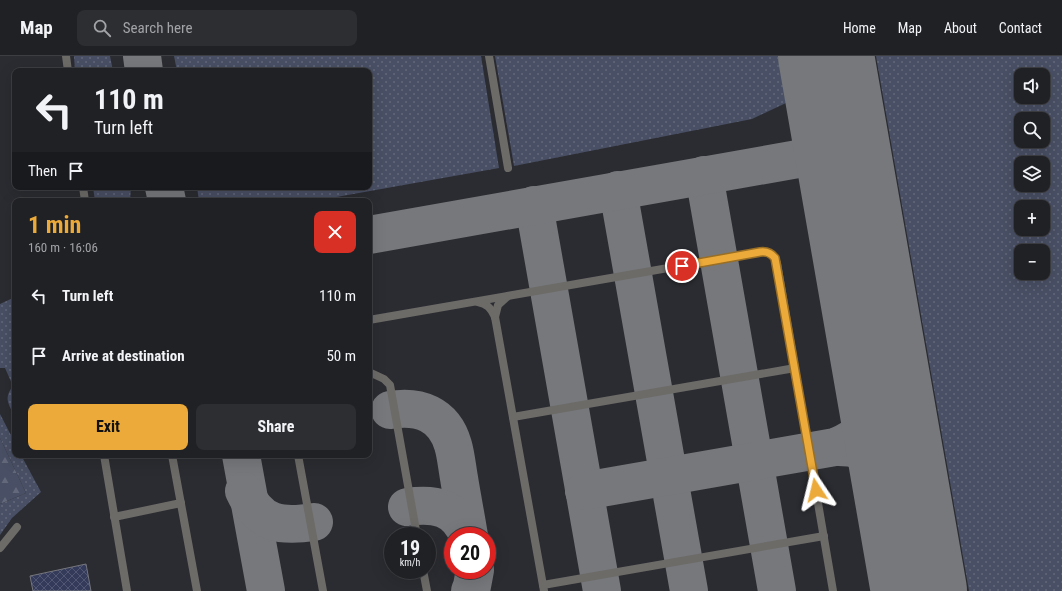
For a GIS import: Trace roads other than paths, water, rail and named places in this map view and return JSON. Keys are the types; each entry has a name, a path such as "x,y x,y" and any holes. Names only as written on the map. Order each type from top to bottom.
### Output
{"lane":[{"path":"66,56 68,68"},
{"path":"489,56 508,168"},
{"path":"372,319 766,251 771,254 777,263 833,591"},
{"path":"509,296 498,305 496,317 543,588 824,536"},
{"path":"476,302 483,303 489,307 496,317"},
{"path":"513,417 794,368"},
{"path":"372,373 384,379 390,385 415,527"},
{"path":"104,458 127,591"},
{"path":"173,458 197,591"},
{"path":"299,458 323,591"},
{"path":"114,516 181,503"},
{"path":"0,548 17,527"},
{"path":"424,579 426,591"}]}
